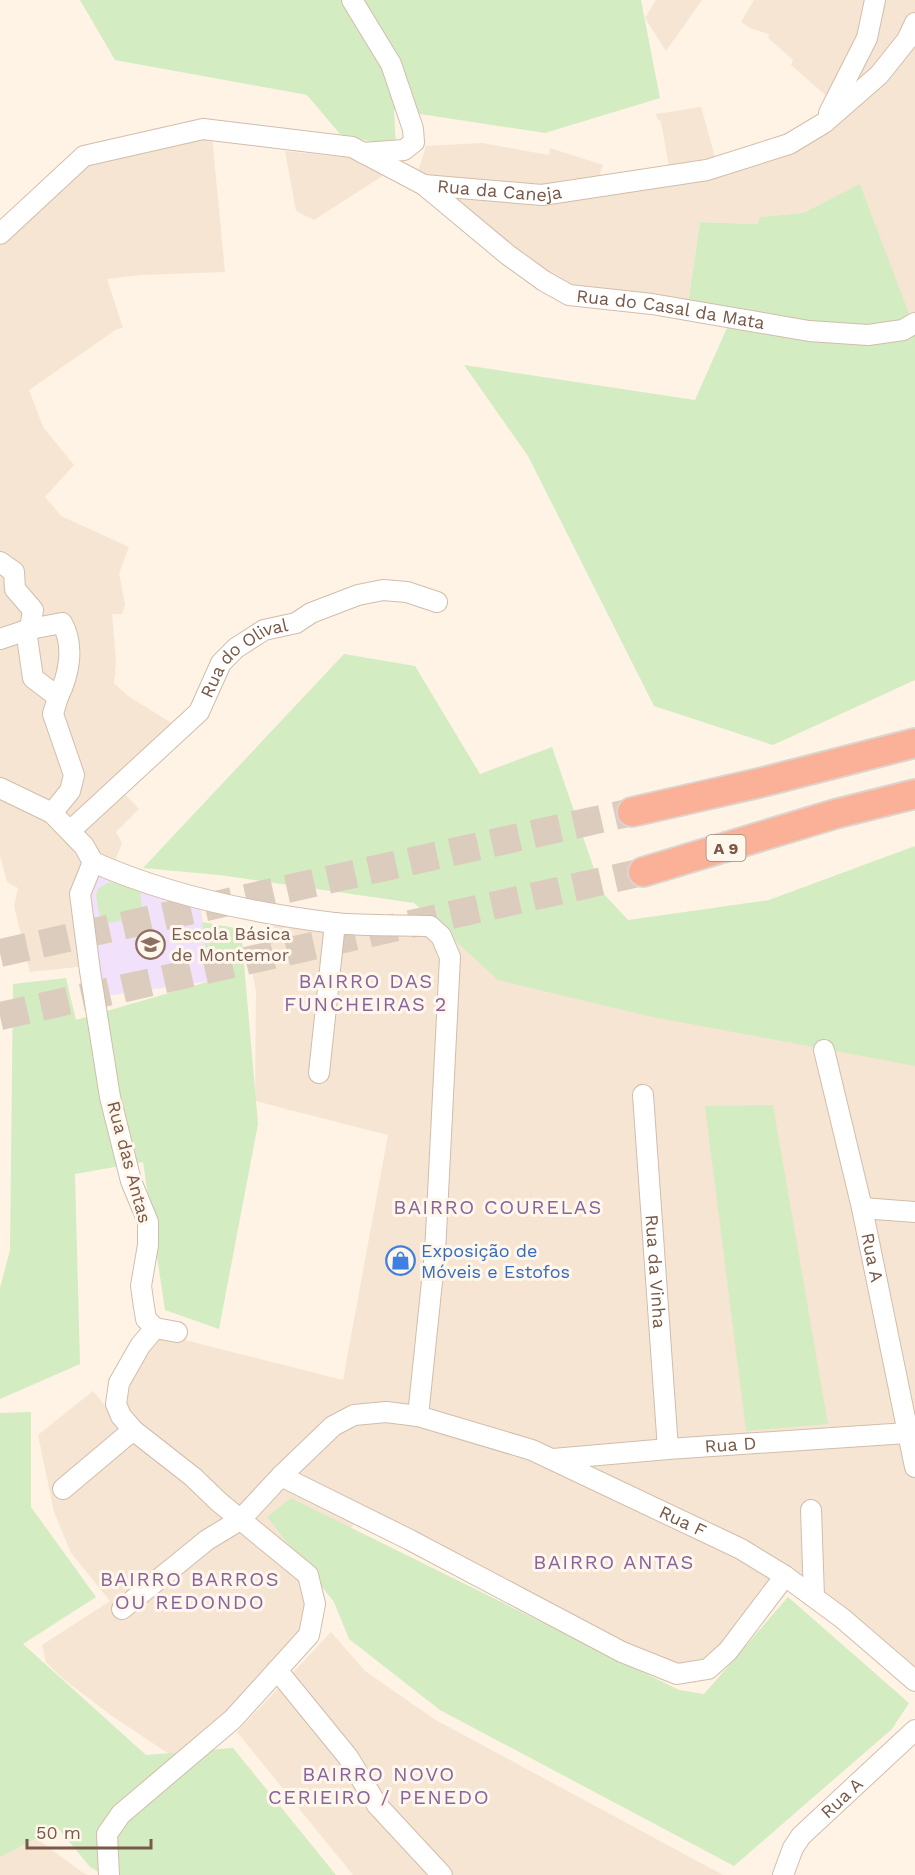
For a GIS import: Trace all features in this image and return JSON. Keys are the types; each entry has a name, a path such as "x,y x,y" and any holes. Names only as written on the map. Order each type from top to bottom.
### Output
{"highway":[{"path":"632,812 763,782 915,743"},
{"name":"A 9","path":"643,872 835,814 915,794"},
{"path":"808,823 915,808"}],"street":[{"path":"352,0 391,64 413,129 414,142 404,150 363,153"},
{"path":"824,123 867,38 875,0"},
{"name":"Rua da Caneja","path":"0,234 84,156 203,129 352,147 424,185 542,195 707,170 789,144 824,123 879,75 907,40 915,23"},
{"name":"Rua do Casal da Mata","path":"424,185 508,255 544,281 569,295 652,304 809,331 868,335 903,330 915,323"},
{"path":"0,562 14,572 15,589 33,610 27,637 33,678 57,697"},
{"name":"Rua do Olival","path":"70,831 199,712 221,663 236,648 264,630 296,623 311,613 358,595 383,590 407,592 437,602"},
{"path":"0,639 30,629 62,623 69,640 65,682 57,697 53,714 74,775 70,791 52,813"},
{"path":"0,788 52,813 70,831 93,862 130,879 229,907 335,923 430,926 441,936 450,957 445,1075 435,1253 418,1416"},
{"name":"Rua das Antas","path":"93,862 80,894 90,971 110,1097 131,1181 148,1222 148,1245 141,1286 146,1319 155,1328"},
{"path":"319,1073 335,923"},
{"name":"Rua A","path":"824,1050 862,1208 915,1467"},
{"name":"Rua da Vinha","path":"643,1095 668,1449"},
{"path":"862,1208 915,1212"},
{"path":"109,1875 106,1834 121,1814 233,1719 309,1635 315,1604 308,1575 240,1520 193,1477 133,1430 121,1416 116,1404 119,1383 140,1346 155,1328 177,1332"},
{"name":"Rua F","path":"122,1609 207,1540 240,1520 333,1426 354,1415 386,1412 418,1416 532,1450 741,1549 785,1576 842,1618 915,1681"},
{"path":"63,1489 133,1430"},
{"name":"Rua D","path":"553,1459 907,1433"},
{"path":"281,1476 410,1540 622,1652 677,1674 708,1669 728,1651 785,1576"},
{"path":"811,1510 814,1597"},
{"path":"277,1670 348,1757 377,1805 441,1875"},
{"name":"Rua A","path":"783,1875 793,1848 801,1836 915,1730"}],"shaded area":[{"path":"656,0 702,0 666,51 645,18"},
{"path":"754,0 915,0 915,317 911,320 860,184 803,213 760,217 759,224 700,222 688,304 568,288 419,194 384,175 314,220 296,211 285,151 342,157 384,158 418,172 426,146 482,143 549,155 550,148 603,165 600,173 602,179 669,168 661,121 658,120 656,114 701,107 715,157 761,146 815,118 831,100 791,65 793,60 768,38 769,34 750,28 741,22"},
{"path":"212,137 225,272 141,275 107,279 123,328 117,329 29,390 43,427 74,465 45,497 61,516 129,547 119,573 125,604 122,614 112,614 116,662 114,683 128,696 178,727 114,783 139,809 116,832 122,843 115,861 205,892 200,903 210,975 105,996 96,965 30,972 14,906 18,888 7,882 0,856 0,242 83,162 148,147"},
{"name":"Escola Básica de Montemor","path":"102,875 200,903 210,981 102,995 87,893 96,878"},
{"path":"277,921 446,929 915,1046 915,1668 804,1581 591,1470 593,1447 570,1449 543,1447 763,1567 787,1588 721,1667 695,1683 662,1674 356,1522 304,1579 310,1604 306,1630 255,1686 178,1760 112,1716 62,1678 46,1662 42,1645 110,1601 71,1553 54,1512 38,1435 93,1391 122,1426 123,1386 152,1341 173,1337 343,1380 388,1135 255,1101 256,991 251,967"},
{"path":"331,1632 365,1671 434,1719 723,1875 353,1875 237,1732"},
{"path":"37,1839 88,1875 0,1875 0,1857"}],"green space":[{"path":"80,0 641,0 660,98 545,133 394,110 396,148 340,134 307,95 115,60"},
{"path":"860,184 911,319 915,317 915,680 773,745 654,706 528,456 464,365 695,400 734,312 688,304 700,222 758,224 760,217 803,213"},
{"path":"344,654 415,666 480,774 552,747 602,892 628,920 769,900 915,846 915,1066 648,1016 498,980 414,903 219,875 143,868"},
{"path":"109,882 132,886 140,892 143,917 101,924 96,896 98,889"},
{"path":"202,922 241,929 258,1124 219,1329 165,1310 143,1162 75,1174 80,1364 0,1399 0,1288 10,1250 13,984 66,978 76,1020 210,981"},
{"path":"773,1105 828,1424 746,1431 705,1106"},
{"path":"31,1412 31,1507 96,1597 23,1644 146,1755 233,1748 336,1875 104,1875 90,1867 58,1828 0,1857 0,1413"},
{"path":"291,1498 679,1690 704,1694 788,1597 909,1703 892,1729 734,1866 440,1710 349,1639 334,1602 267,1517"}],"tunnel":[{"path":"0,953 632,812"},
{"path":"0,1016 643,872"}],"place":[{"name":"Escola Básica de Montemor","path":"150,944"},
{"name":"Exposição de Móveis e Estofos","path":"400,1261"}],"district":[{"name":"BAIRRO DAS FUNCHEIRAS 2","path":"366,992"},
{"name":"BAIRRO COURELAS","path":"498,1207"},
{"name":"BAIRRO ANTAS","path":"614,1562"},
{"name":"BAIRRO BARROS OU REDONDO","path":"190,1590"},
{"name":"BAIRRO NOVO CERIEIRO / PENEDO","path":"379,1786"}]}
